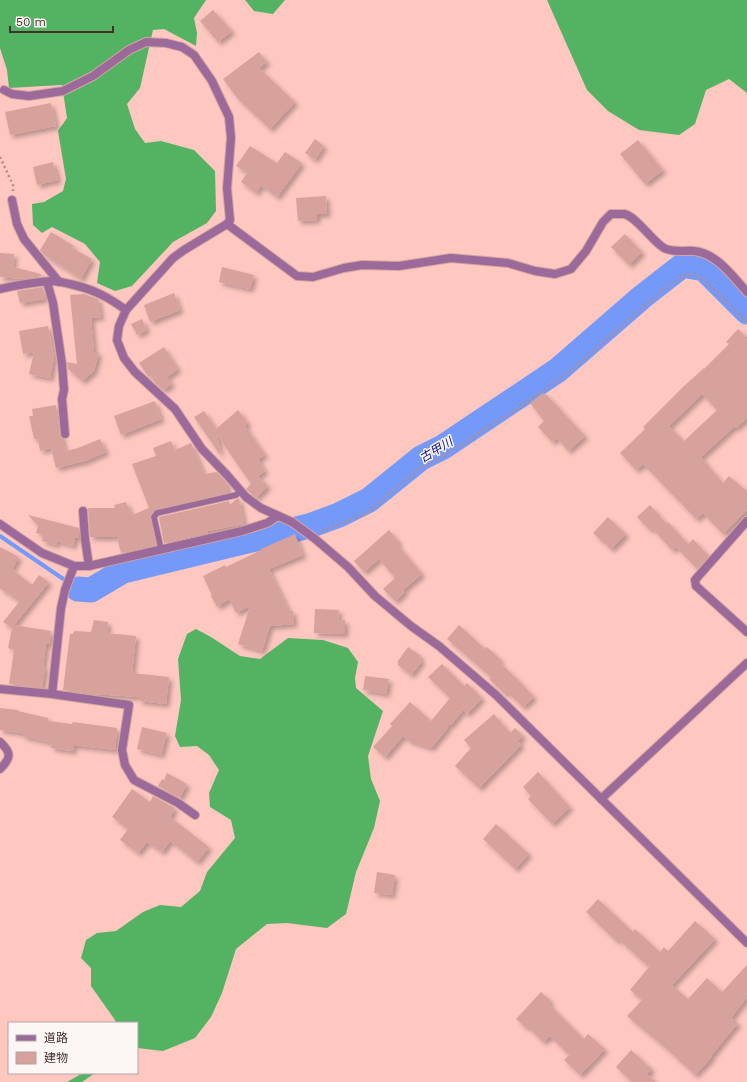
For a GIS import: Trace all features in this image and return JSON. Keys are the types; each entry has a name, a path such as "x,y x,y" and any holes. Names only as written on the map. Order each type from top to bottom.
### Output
{"street":[{"path":"4,90 12,94 29,96 63,90 92,76 129,50 146,42 166,43 182,48 194,55 212,81 229,117 230,138 227,188 230,220 227,224 173,258 126,310 119,326 117,340 124,358 135,372 175,410 202,449 246,497 261,508 292,522 314,538 348,568 375,596 439,646 496,695 747,943"},
{"path":"12,200 17,224 24,239 59,282"},
{"path":"227,224 297,276 313,277 362,264 399,266 452,258 508,263 536,271 556,274 571,269 586,251 603,222 611,214 625,214 664,248 703,253 713,258 728,271 747,292"},
{"path":"0,289 46,282 59,282 86,288 110,298 126,310"},
{"path":"46,282 52,303 62,364 64,390 62,400 65,434"},
{"path":"83,510 89,566"},
{"path":"0,524 42,553 74,566 89,566 242,532 267,523 278,516"},
{"path":"747,521 695,580 696,586 747,632"},
{"path":"52,694 61,608 65,590 74,566"},
{"path":"601,799 747,662"},
{"path":"0,689 52,694 129,705 122,750 125,765 134,780 178,803 195,815"},
{"path":"0,742 7,748 9,756 7,762 0,769"}],"lane":[{"path":"160,549 154,517 157,512 236,495 241,491"}],"path":[{"path":"0,157 13,185 12,200"},
{"path":"314,538 320,532 367,513 417,470 463,444 543,391 575,367 667,286 685,275 693,275 703,278 747,322"}],"green space":[{"path":"0,0 206,0 194,18 197,33 196,46 164,29 153,30 140,88 127,104 135,129 145,143 161,141 194,150 215,171 216,211 207,223 173,242 132,286 115,291 97,283 100,262 85,244 52,227 42,233 33,225 32,204 44,202 63,191 66,179 58,131 67,118 62,85 9,88 7,70 0,48"},
{"path":"245,0 285,0 273,14 254,11"},
{"path":"547,0 747,0 747,93 729,79 706,90 695,124 679,135 639,130 608,111 587,90"},
{"path":"196,629 240,656 260,659 288,638 323,640 348,648 358,662 355,678 356,688 383,711 368,756 371,779 380,801 374,828 356,872 346,914 327,928 287,923 267,924 236,949 222,993 211,1017 195,1038 163,1051 138,1048 138,1022 116,1022 91,986 91,968 81,958 86,940 97,933 116,931 143,912 160,905 181,907 200,891 207,872 235,838 231,820 210,807 209,793 219,770 209,755 197,746 180,747 175,736 181,700 178,659 187,634"},
{"path":"81,1074 94,1074 82,1082 67,1082"}],"building":[{"path":"213,10 232,31 218,42 200,21"},
{"path":"259,52 267,62 259,68 295,102 270,129 238,99 223,79"},
{"path":"51,103 56,126 10,135 5,112"},
{"path":"315,139 324,146 315,160 305,153"},
{"path":"638,140 663,170 645,184 620,154"},
{"path":"250,146 277,163 285,152 302,163 277,197 261,185 256,193 241,182 247,173 236,166"},
{"path":"53,162 58,180 37,185 33,167"},
{"path":"326,196 327,214 317,214 317,220 298,221 296,198"},
{"path":"51,232 74,246 72,248 92,259 81,279 44,255 40,250"},
{"path":"625,234 642,252 629,265 611,247"},
{"path":"0,253 14,254 13,267 41,274 41,276 23,279 0,277"},
{"path":"222,267 254,275 250,289 219,282"},
{"path":"43,287 45,299 20,303 17,291"},
{"path":"174,293 180,310 150,322 144,305"},
{"path":"84,294 98,299 101,317 91,318 94,352 99,352 94,371 82,381 68,369 67,362 77,364 70,295"},
{"path":"142,319 147,330 137,335 131,324"},
{"path":"48,326 54,357 50,378 29,374 34,352 23,354 19,331"},
{"path":"738,329 747,337 747,418 736,428 735,426 701,457 723,483 729,476 747,491 747,510 723,534 703,513 696,519 643,464 636,470 620,453 645,429 643,427 684,386 704,369 729,344 726,342","holes":["702,394 717,410 684,441 669,426"]},
{"path":"164,347 178,369 167,377 172,384 163,390 155,383 151,376 148,376 139,363"},
{"path":"543,393 545,395 546,394 585,436 568,451 557,438 552,442 538,427 544,421 530,403"},
{"path":"155,401 161,419 121,435 114,416"},
{"path":"56,405 60,434 65,451 78,448 100,439 106,452 85,461 56,468 51,448 40,451 38,439 34,439 29,416 33,416 32,409"},
{"path":"238,410 248,423 245,426 265,455 258,459 265,471 258,476 268,486 256,498 246,489 251,484 217,435 221,456 194,417 204,411 216,429"},
{"path":"171,441 175,450 191,443 204,474 217,472 226,482 228,493 154,510 150,518 156,545 121,553 117,537 90,537 88,508 115,508 114,505 126,502 132,515 149,508 132,464 156,456 153,448"},
{"path":"239,498 244,524 208,531 208,533 164,543 159,517 229,501 230,505"},
{"path":"650,505 688,544 693,539 709,556 697,569 676,547 672,550 652,528 650,530 637,517"},
{"path":"28,515 79,528 79,538 75,538 73,546 57,541 56,545 42,541 43,535 36,533 38,526"},
{"path":"608,517 626,534 611,549 593,533"},
{"path":"389,530 399,542 397,544 422,574 403,590 405,592 395,601 383,589 395,578 379,559 364,572 354,561"},
{"path":"295,534 303,555 269,569 289,611 293,611 294,624 270,626 262,651 238,644 250,606 236,613 229,599 217,607 203,576 225,565 226,567"},
{"path":"0,547 19,557 12,569 32,585 39,575 49,582 14,625 51,631 49,644 46,644 42,688 9,684 14,650 8,648 12,628 3,622 19,602 8,593 0,589"},
{"path":"315,609 339,610 338,620 345,620 345,634 314,633"},
{"path":"94,620 108,622 107,633 136,636 132,673 169,677 166,704 139,701 140,697 63,690 70,634 73,634 74,631 91,632"},
{"path":"459,625 485,649 487,647 501,660 499,662 534,697 523,707 507,692 505,694 489,679 491,677 447,639"},
{"path":"408,647 421,656 419,658 422,661 411,675 398,665 398,661"},
{"path":"442,664 464,686 467,683 482,698 467,714 463,710 451,725 449,724 447,729 431,748 409,741 403,736 385,757 373,747 392,726 390,724 410,702 431,721 450,698 428,677"},
{"path":"365,676 389,679 386,694 363,690"},
{"path":"0,708 18,710 48,718 48,721 72,724 73,722 117,728 115,750 74,745 73,751 51,748 52,743 22,736 22,733 0,730"},
{"path":"494,714 510,733 515,728 523,736 518,741 521,745 479,788 455,766 471,748 464,740"},
{"path":"142,727 167,733 161,755 137,749"},
{"path":"538,772 570,807 552,824 528,799 531,796 523,787"},
{"path":"167,773 187,784 180,798 158,786 162,779 164,780"},
{"path":"132,789 150,802 153,796 175,808 170,817 209,847 197,862 170,841 162,852 147,842 138,853 120,840 128,829 112,817"},
{"path":"496,824 529,854 515,869 483,839"},
{"path":"377,872 395,875 392,895 374,893"},
{"path":"598,899 633,932 635,929 660,952 664,947 668,951 695,921 715,939 672,985 688,999 707,978 722,992 747,965 747,997 731,1018 738,1023 711,1056 712,1057 695,1075 627,1016 642,1000 630,990 649,967 618,939 616,941 586,912"},
{"path":"541,992 551,1001 548,1003 584,1039 588,1034 605,1049 580,1075 564,1060 569,1055 550,1036 543,1042 527,1026 526,1028 516,1019"},
{"path":"631,1050 652,1069 647,1074 656,1082 632,1082 616,1067"}],"waterway":[{"name":"古甲川","path":"78,589 91,590 123,571 309,526 339,515 369,500 421,458 443,447 558,370 642,297 683,265 704,269 747,312"},
{"path":"0,536 78,589"}]}
